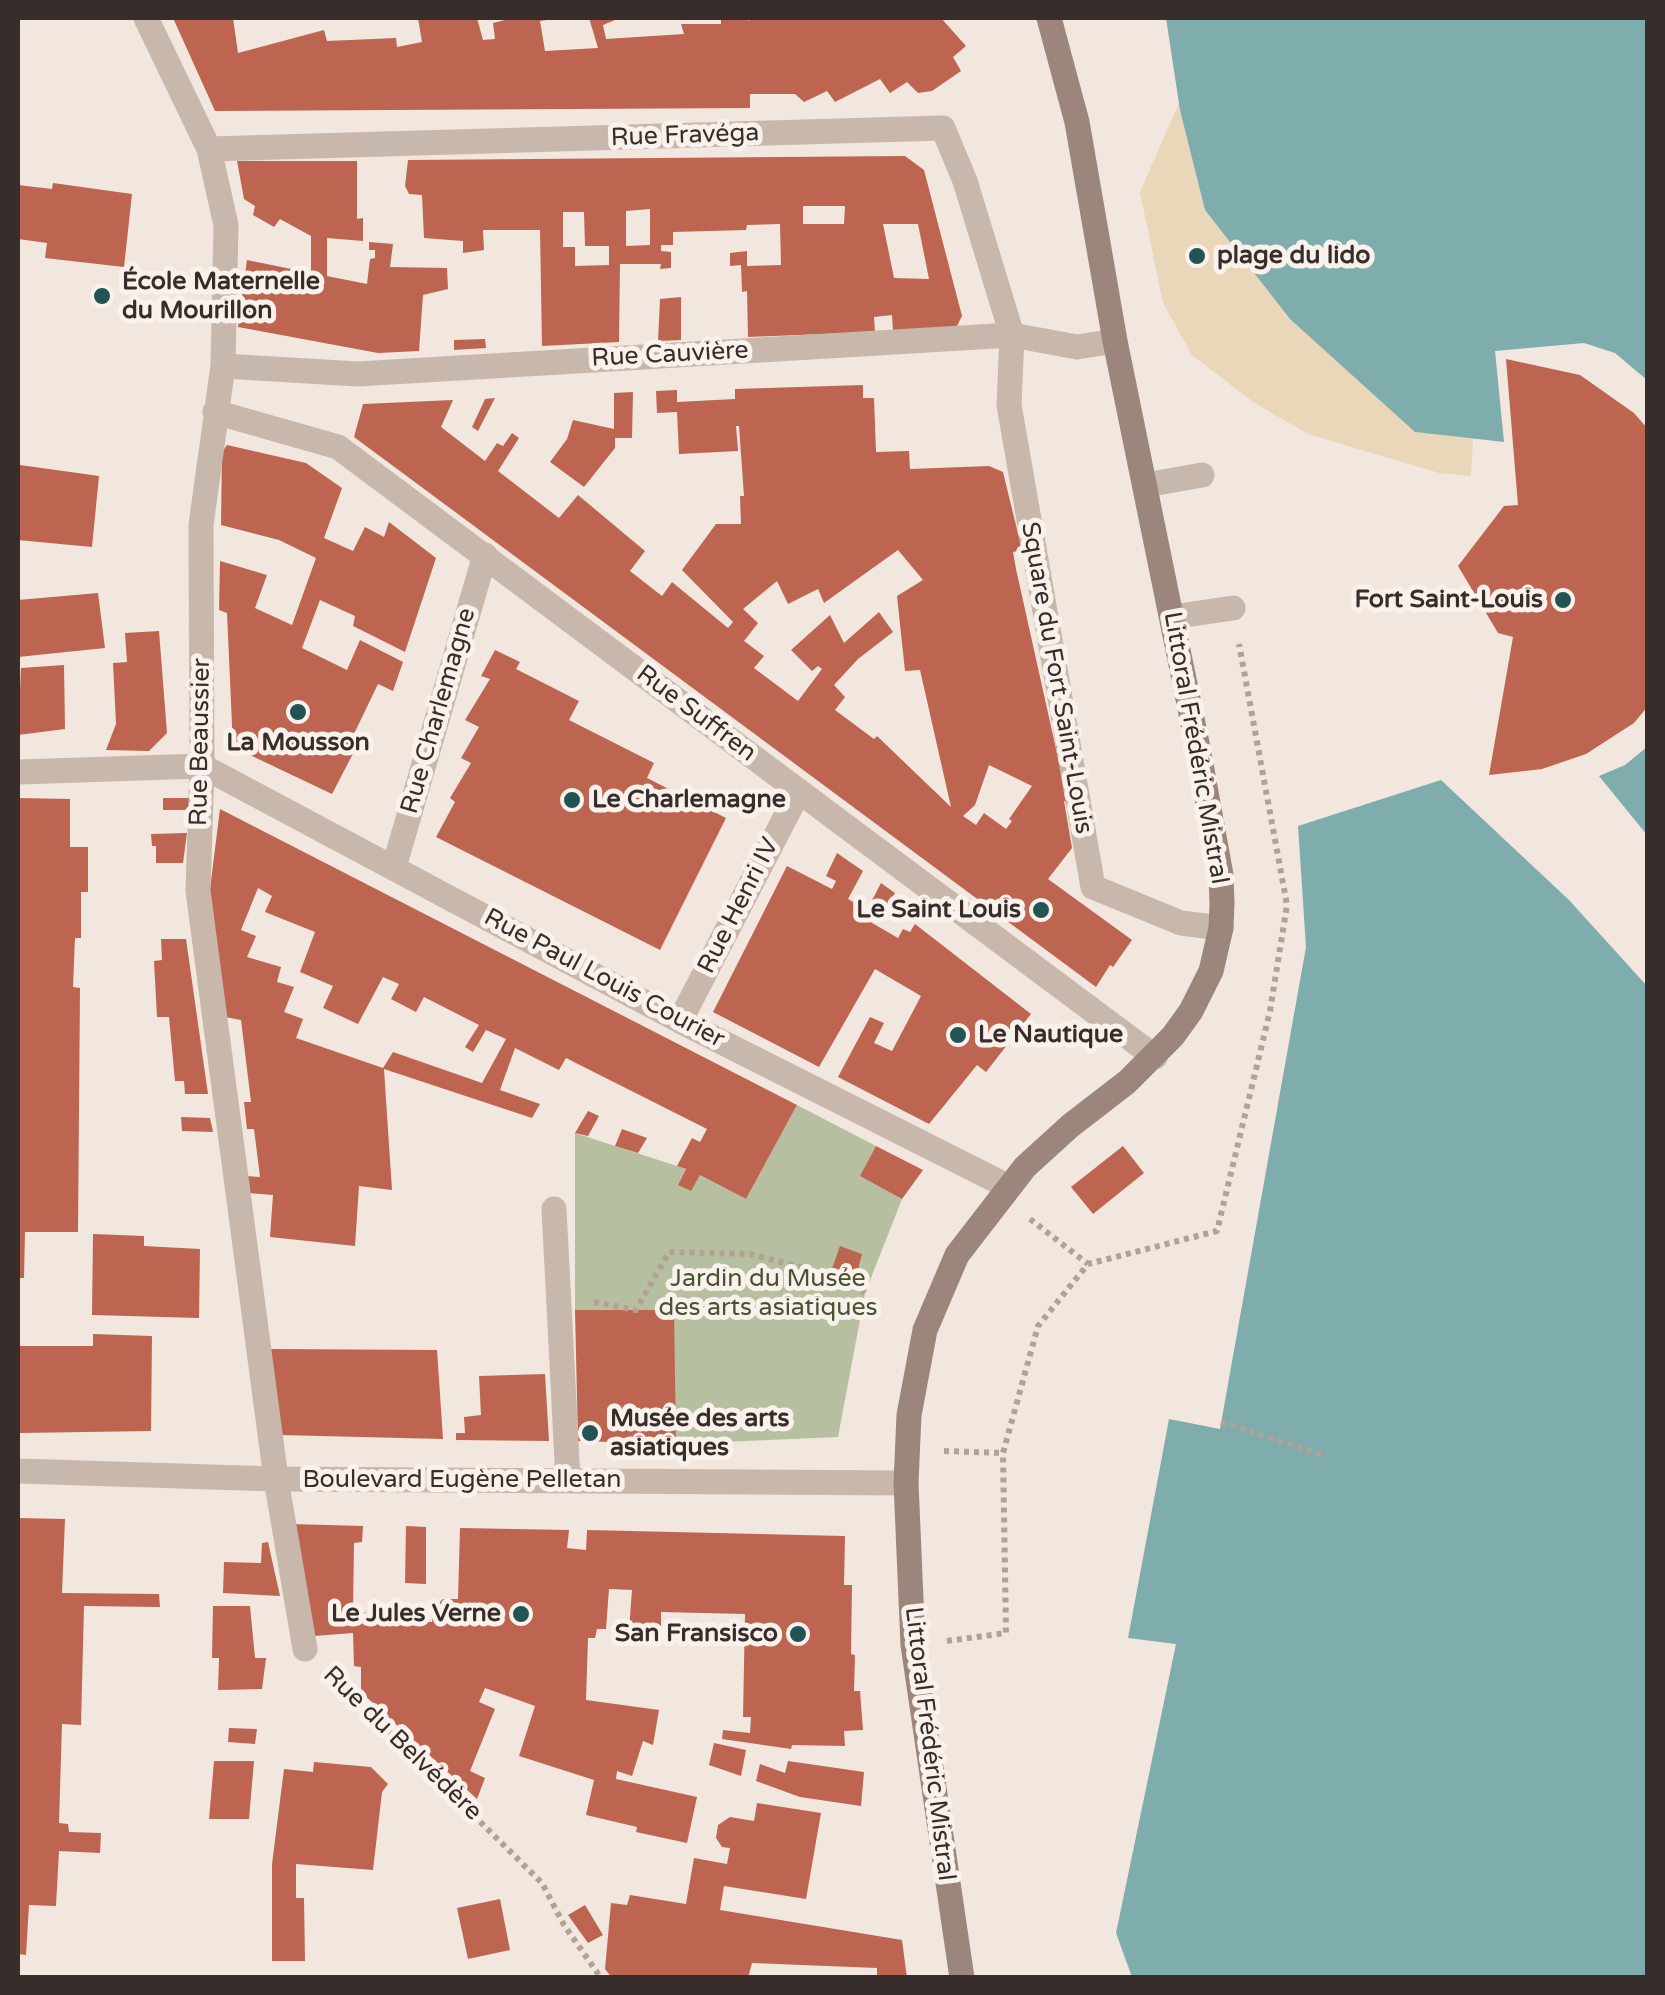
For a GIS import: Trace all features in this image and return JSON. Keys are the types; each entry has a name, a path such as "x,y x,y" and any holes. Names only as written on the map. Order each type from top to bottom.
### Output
{"main road":[{"name":"Littoral Frédéric Mistral","path":"962,1978 913,1646 906,1484 917,1365 934,1304 957,1254 1042,1150 1156,1057 1174,1036 1211,971 1220,928 1221,875 1115,341 1077,122 1049,18"}],"street":[{"name":"Rue Beaussier","path":"146,18 208,150 226,225 223,366 201,525 198,891 276,1479"},
{"name":"Rue Fravéga","path":"208,150 943,128 965,181 1012,335"},
{"name":"Rue Cauvière","path":"223,366 358,374 1012,335 1077,347 1115,341"},
{"name":"Square du Fort Saint-Louis","path":"1012,335 1009,405 1093,887 1181,923 1220,928"},
{"name":"Rue Suffren","path":"215,412 338,448 1156,1057"},
{"path":"1146,485 1202,475"},
{"name":"Rue Charlemagne","path":"394,867 484,556"},
{"path":"1172,617 1232,608"},
{"path":"18,772 202,766"},
{"name":"Rue Paul Louis Courier","path":"202,766 1005,1192"},
{"name":"Rue Henri IV","path":"680,1021 799,791"},
{"path":"554,1209 568,1480"},
{"name":"Boulevard Eugène Pelletan","path":"18,1470 276,1479 906,1484"},
{"name":"Rue du Belvédère","path":"276,1479 305,1649"}],"path":[{"path":"913,1646 1006,1632 1003,1453 1038,1326 1088,1264 1217,1231 1270,1011 1286,905 1232,608"},
{"path":"1005,1192 1088,1264"},
{"path":"636,1310 670,1252 750,1254 849,1280 865,1292"},
{"path":"1221,1422 1326,1456"},
{"path":"908,1450 1003,1453"},
{"name":"Rue du Belvédère","path":"305,1649 542,1883 564,1925 601,1978"}],"green space":[{"name":"Jardin du Musée des arts asiatiques","path":"797,1105 876,1146 861,1176 902,1199 865,1293 838,1437 676,1444 673,1310 575,1310 575,1133 686,1169 678,1185 690,1190 700,1175 746,1199"}],"sand":[{"name":"plage du lido","path":"1179,103 1205,210 1290,319 1418,432 1473,439 1471,476 1439,473 1308,434 1253,402 1192,355 1163,303 1140,192"}],"water":[{"path":"1166,18 1647,18 1647,380 1615,353 1584,343 1495,351 1504,442 1415,432 1290,319 1205,210 1180,110"},
{"path":"1647,747 1647,835 1599,776 1625,765"},
{"path":"1441,780 1569,900 1647,986 1647,1977 1132,1977 1116,1933 1176,1644 1128,1638 1169,1419 1220,1429 1306,947 1298,826"}],"building":[{"path":"173,18 233,18 238,53 324,30 327,41 396,38 397,47 422,42 418,18 477,18 483,40 495,39 493,23 513,18 559,18 540,21 545,51 598,48 589,18 614,18 603,25 606,39 684,34 681,24 721,24 721,18 941,18 966,46 953,57 961,71 932,91 918,93 907,82 890,93 880,79 835,102 827,91 804,102 795,94 750,94 750,108 215,111"},
{"path":"905,156 924,170 962,316 956,328 893,331 892,315 874,317 875,332 748,337 747,291 742,292 741,265 730,266 730,253 747,251 747,266 781,265 780,224 747,225 746,230 673,232 673,245 661,245 661,251 671,252 671,268 660,269 661,264 620,264 619,342 542,346 540,230 483,230 484,250 463,253 463,241 424,238 422,195 409,194 405,186 408,160","holes":["803,206 845,206 844,224 803,224","650,209 650,245 626,246 626,211","563,212 584,212 585,246 609,246 609,265 575,266 575,247 563,247","883,224 918,224 929,279 894,278"]},
{"path":"237,161 357,161 357,219 363,218 363,241 327,238 327,276 367,284 370,259 375,258 369,242 393,244 390,267 447,268 448,289 423,295 419,351 378,353 238,327 247,260 311,273 311,236 280,219 274,227 253,215 255,206 244,199"},
{"path":"53,183 132,194 124,267 45,258 47,243 18,239 18,185 52,189"},
{"path":"681,297 681,340 658,341 660,299"},
{"path":"485,339 486,348 454,350 454,340"},
{"name":"Fort Saint-Louis","path":"1506,359 1580,375 1634,413 1648,429 1648,706 1634,723 1586,754 1542,769 1489,775 1513,637 1498,633 1458,566 1504,506 1518,505"},
{"path":"863,385 863,398 874,398 876,452 909,451 910,469 989,466 1003,472 1022,550 1013,552 1016,569 1068,803 1064,801 1072,848 1048,879 1132,940 1096,987 354,437 363,404 453,400 441,427 485,461 497,443 503,446 512,433 519,438 498,471 559,518 578,495 645,551 630,571 662,596 672,582 728,628 733,622 682,570 716,524 741,524 740,496 744,496 739,426 738,451 679,454 677,412 657,413 656,391 677,390 677,402 735,399 735,389","holes":["898,550 923,580 897,596 905,671 920,670 951,807 877,736 874,739 835,710 845,697 834,685 858,659 893,632 879,612 844,643 830,615 791,650 812,671 818,666 822,669 798,701 754,668 764,656 744,641 758,623 743,609 777,581 788,604 818,589 824,603","989,765 1032,786 1006,829 984,813 976,825 963,816 975,805"]},
{"path":"633,392 632,438 615,438 615,448 584,487 550,462 567,439 573,420 614,429 614,393"},
{"path":"495,398 478,431 472,427 485,399"},
{"path":"227,445 306,463 342,488 324,538 353,551 365,527 384,537 389,522 436,558 405,652 353,626 355,616 320,600 302,648 347,670 360,640 403,662 393,691 378,684 351,740 358,744 332,794 233,747 227,613 219,610 220,561 267,575 255,608 292,625 316,558 279,540 221,525 222,452"},
{"path":"20,465 99,476 92,547 18,540"},
{"path":"98,593 105,648 18,657 18,600"},
{"path":"159,631 167,733 149,751 106,750 116,724 113,663 127,662 125,633"},
{"name":"Le Charlemagne","path":"495,650 520,662 516,669 579,701 569,720 654,763 647,778 726,818 660,950 436,837 455,802 450,798 471,763 461,758 479,727 465,720 490,679 481,676"},
{"path":"64,665 65,729 18,735 21,668"},
{"path":"18,798 70,799 70,847 88,847 88,892 81,892 81,938 75,938 73,987 80,988 78,1232 25,1232 24,1278 18,1278"},
{"path":"163,798 191,798 190,810 163,810"},
{"path":"220,809 797,1105 746,1199 700,1175 691,1191 678,1185 686,1169 677,1166 692,1138 700,1142 707,1129 566,1058 559,1070 515,1048 500,1090 540,1104 532,1118 384,1069 392,1190 359,1186 355,1246 270,1237 273,1195 248,1193 245,1176 260,1177 254,1129 247,1129 244,1102 251,1102 241,1020 225,1017 209,897","holes":["258,888 272,896 265,912 315,932 300,972 333,986 323,1008 358,1024 383,977 399,984 391,999 416,1012 424,997 479,1025 465,1047 473,1052 486,1030 506,1039 482,1083 393,1052 383,1068 296,1038 303,1019 284,1012 294,987 277,982 281,967 247,957 256,936 241,930"]},
{"path":"187,833 183,863 156,863 151,834"},
{"path":"837,853 863,871 848,899 867,910 881,883 895,893 881,917 872,913 867,920 898,938 903,929 910,932 915,924 1031,1014 986,1072 977,1065 929,1124 838,1077 870,1017 884,1023 874,1043 892,1051 921,996 875,969 819,1067 713,1012 787,866 832,889 836,881 826,876"},
{"path":"161,939 186,939 208,1094 185,1094 184,1081 175,1081 169,1017 157,1017 154,961 162,960"},
{"path":"588,1111 599,1116 588,1136 575,1133"},
{"path":"181,1117 210,1118 213,1132 182,1131"},
{"path":"622,1129 647,1138 638,1153 615,1146"},
{"path":"876,1146 923,1170 902,1199 860,1176"},
{"path":"1123,1146 1144,1173 1093,1214 1071,1187"},
{"path":"93,1234 144,1236 144,1246 200,1249 199,1318 92,1315"},
{"path":"840,1246 862,1254 856,1277 832,1269"},
{"path":"575,1310 674,1310 676,1444 578,1441"},
{"path":"93,1334 152,1336 151,1431 20,1433 20,1346 93,1346"},
{"path":"268,1349 437,1350 443,1439 279,1435"},
{"path":"545,1374 549,1441 456,1440 456,1433 465,1433 464,1417 481,1415 479,1376"},
{"path":"18,1518 65,1519 62,1593 159,1594 160,1607 84,1606 81,1725 62,1724 59,1823 68,1824 69,1832 101,1833 100,1853 59,1851 56,1906 29,1905 26,1955 18,1954"},
{"path":"290,1524 363,1526 362,1542 354,1543 353,1612 404,1615 405,1621 432,1622 434,1607 443,1599 458,1599 460,1528 569,1530 567,1548 586,1550 587,1530 845,1536 844,1585 852,1585 851,1654 855,1655 854,1691 860,1691 863,1730 844,1731 845,1746 792,1745 791,1749 722,1739 723,1730 750,1733 751,1717 743,1717 745,1614 661,1612 661,1633 629,1630 632,1590 609,1589 606,1629 597,1629 595,1638 588,1638 586,1700 659,1710 653,1745 643,1741 632,1776 617,1771 616,1779 697,1797 687,1843 636,1832 637,1827 586,1815 594,1780 519,1756 535,1706 485,1688 479,1702 495,1709 470,1771 485,1778 477,1799 361,1692 361,1667 354,1666 353,1633 314,1636"},
{"path":"406,1526 426,1527 426,1584 405,1583"},
{"path":"268,1542 280,1596 223,1593 224,1562 261,1563 262,1543"},
{"path":"213,1606 250,1606 255,1658 266,1658 262,1689 218,1690 219,1658 212,1658"},
{"path":"229,1728 257,1729 255,1744 228,1742"},
{"path":"714,1743 746,1750 741,1776 709,1765"},
{"path":"214,1761 254,1761 249,1819 209,1819"},
{"path":"788,1761 864,1772 861,1806 800,1797 756,1781 760,1764 785,1773"},
{"path":"314,1762 371,1767 388,1784 382,1792 373,1870 296,1864 296,1898 304,1898 305,1961 272,1961 272,1864 284,1769 313,1772"},
{"path":"757,1803 821,1813 806,1899 724,1886 720,1910 902,1940 907,1978 877,1978 877,1968 752,1963 748,1978 612,1978 605,1969 611,1903 627,1905 630,1895 686,1904 694,1858 727,1864 730,1848 722,1847 716,1838 718,1825 730,1817 754,1821"},
{"path":"500,1899 510,1950 468,1959 457,1908"},
{"path":"585,1905 603,1935 588,1943 568,1915"}],"place":[{"name":"plage du lido","path":"1197,256"},
{"name":"École Maternelle du Mourillon","path":"102,296"},
{"name":"Fort Saint-Louis","path":"1563,600"},
{"name":"La Mousson","path":"298,712"},
{"name":"Le Charlemagne","path":"572,800"},
{"name":"Le Saint Louis","path":"1041,910"},
{"name":"Le Nautique","path":"958,1035"},
{"name":"Musée des arts asiatiques","path":"590,1433"},
{"name":"Le Jules Verne","path":"521,1614"},
{"name":"San Fransisco","path":"798,1634"}]}
